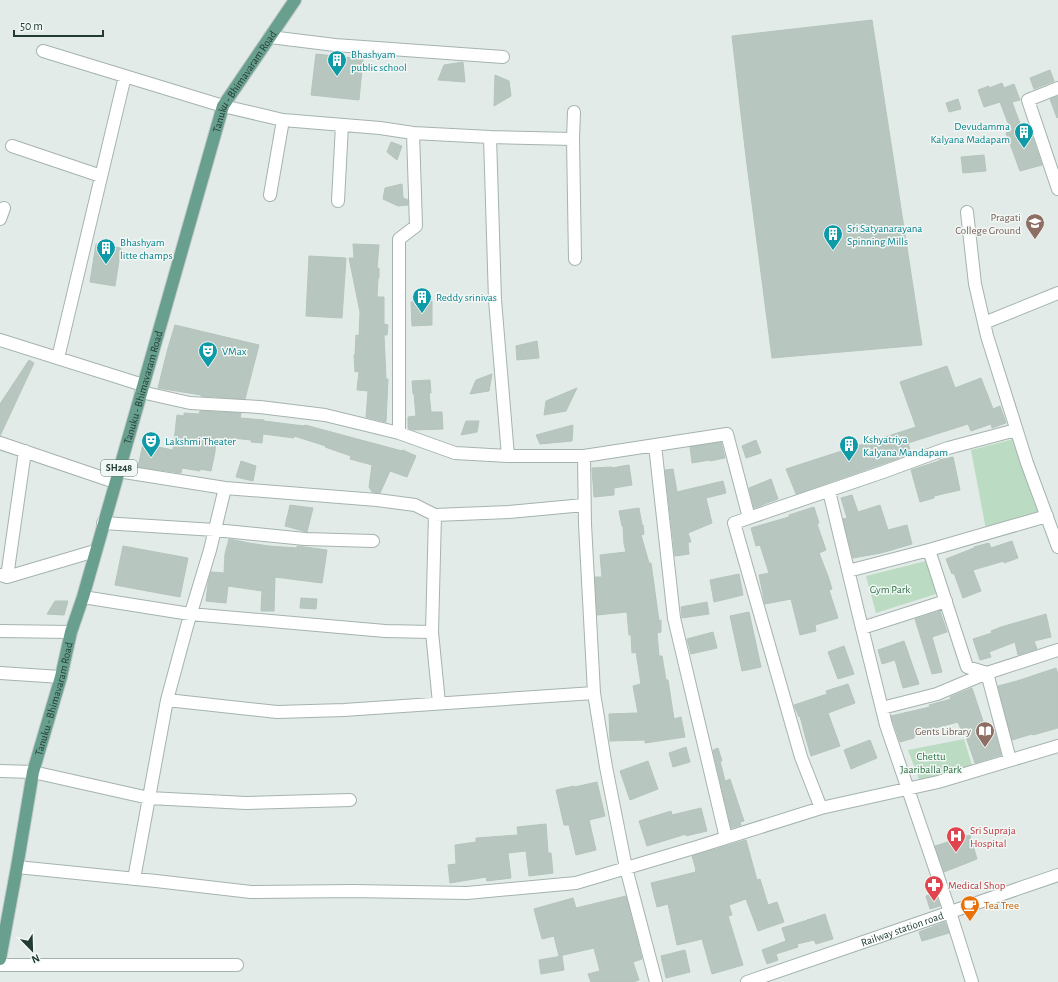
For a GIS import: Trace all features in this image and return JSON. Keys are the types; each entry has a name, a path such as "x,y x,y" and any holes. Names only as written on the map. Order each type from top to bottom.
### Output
{"main road":[{"name":"Tanuku - Bhimavaram Road","path":"0,959 2,938 17,867 33,772 61,677 71,632 83,597 223,106 295,0"}],"street":[{"path":"270,37 335,45 503,57"},
{"path":"43,51 223,106 283,120 380,128 413,133 573,139"},
{"path":"58,358 125,76"},
{"path":"1058,88 1028,100 1058,189"},
{"path":"574,112 575,259"},
{"path":"270,195 283,120"},
{"path":"338,201 342,125"},
{"path":"399,434 399,239 416,226 413,133"},
{"path":"490,137 495,300 508,456"},
{"path":"12,146 101,176"},
{"path":"0,219 4,208"},
{"path":"967,212 975,284 984,323 1016,430 1058,547"},
{"path":"984,323 1058,293"},
{"path":"0,340 58,358 142,389 190,403 260,407 325,415 399,434 455,453 508,456 584,456 727,434 749,518"},
{"path":"821,808 801,757 734,523 829,491 948,448 1016,430"},
{"path":"0,443 117,476 225,488 415,504 435,515 509,512 584,505"},
{"path":"655,445 674,618 726,838"},
{"path":"25,451 3,576 95,551"},
{"path":"584,456 584,505 594,693 606,767 626,868 656,982"},
{"path":"134,879 167,700 190,614 210,550 225,488"},
{"path":"829,491 886,725 950,912 972,982"},
{"path":"435,515 432,632 439,703"},
{"path":"848,571 929,550 1047,516"},
{"path":"103,523 215,530 305,539 373,541"},
{"path":"929,550 967,666 987,672"},
{"path":"83,597 190,614 385,631 432,632"},
{"path":"862,628 946,601"},
{"path":"0,631 71,632"},
{"path":"882,708 937,694 987,672 1058,650"},
{"path":"987,672 1010,760"},
{"path":"0,673 61,677"},
{"path":"167,700 277,712 344,710 594,693"},
{"path":"17,867 251,892 353,891 467,893 576,883 821,808 938,782 1058,746"},
{"path":"0,771 33,772 149,798 246,803 350,800"},
{"name":"Railway station road","path":"747,982 759,980 1058,875"},
{"path":"0,965 237,965"}],"green space":[{"path":"1014,439 1039,512 986,530 971,450"},
{"name":"Gym Park","path":"926,561 936,594 876,613 866,576"},
{"name":"Chettu Jaariballa Park","path":"964,739 972,765 920,782 908,750"}],"building":[{"name":"Sri Satyanarayana Spinning Mills","path":"872,20 922,345 772,358 732,36"},
{"name":"Bhashyam public school","path":"316,54 363,59 359,100 311,95"},
{"path":"463,62 465,82 438,80 444,65"},
{"path":"1050,70 1054,81 1034,89 1030,78"},
{"path":"495,75 509,81 511,96 494,106"},
{"path":"1002,83 1004,88 1014,84 1020,100 1012,102 1022,129 1029,127 1042,165 1020,171 1006,133 1011,131 1000,102 984,107 978,90"},
{"path":"1058,96 1058,117 1057,118 1050,99"},
{"path":"958,99 961,109 949,112 946,103"},
{"path":"391,142 402,146 397,160 387,152"},
{"path":"984,155 986,171 963,173 961,157"},
{"path":"402,184 403,198 408,200 408,205 398,206 383,199 385,188"},
{"name":"Bhashyam litte champs","path":"96,244 121,248 115,286 90,282"},
{"path":"353,244 379,245 377,268 379,268 379,278 377,297 384,297 384,324 388,325 387,335 384,335 386,379 388,379 386,422 366,417 368,391 357,390 359,371 355,372 354,355 356,335 359,336 360,312 349,258 354,258"},
{"path":"309,256 346,258 342,318 306,316"},
{"name":"Reddy srinivas","path":"432,301 432,325 412,326 411,302"},
{"name":"VMax","path":"175,325 259,345 245,399 201,396 158,388"},
{"path":"537,341 539,358 517,360 516,346"},
{"path":"29,360 34,363 0,436 0,404"},
{"path":"947,366 955,388 981,378 993,409 1000,406 1006,423 992,428 991,424 971,431 968,424 908,443 911,454 796,494 786,469 916,427 900,382"},
{"path":"492,374 489,391 470,394 476,380"},
{"path":"430,380 431,393 429,393 431,412 442,412 443,429 413,430 408,428 408,417 416,416 412,381"},
{"path":"577,388 566,411 544,415 546,401"},
{"path":"200,411 241,413 240,418 305,425 402,451 403,450 416,456 407,477 390,471 380,493 372,492 369,487 372,465 350,459 351,456 294,436 294,438 263,434 262,443 251,442 251,440 233,438 233,440 216,437 211,471 182,468 181,473 138,467 143,444 173,450 177,415 184,416 184,413 199,414"},
{"path":"466,421 479,421 477,432 461,435"},
{"path":"573,425 572,441 540,444 536,435"},
{"path":"756,440 761,453 746,458 742,446"},
{"path":"721,442 725,458 692,463 690,447"},
{"path":"953,457 960,490 934,496 934,498 920,502 911,470 939,460"},
{"path":"241,461 256,466 253,481 236,477"},
{"path":"629,465 632,485 614,488 614,495 594,497 592,468 612,468"},
{"path":"673,469 677,492 723,481 726,493 706,498 712,523 688,533 691,542 688,542 689,554 675,556 665,470"},
{"path":"771,479 778,499 754,508 749,488"},
{"path":"852,495 858,512 880,505 888,530 907,525 912,544 881,553 853,558 843,519 847,518 841,498"},
{"path":"290,505 313,508 307,532 285,526"},
{"path":"814,507 819,523 817,524 826,550 819,553 832,589 829,590 838,618 815,625 816,631 800,635 791,599 765,604 759,575 769,573 760,545 756,546 751,528 789,517 789,515"},
{"path":"639,508 644,534 641,535 649,563 651,563 659,621 661,620 661,632 657,633 659,656 662,656 666,680 668,680 674,719 681,717 685,737 645,743 645,740 610,741 609,714 638,713 633,686 641,684 636,652 632,653 627,612 597,615 595,577 602,577 600,555 626,552 623,526 619,511"},
{"path":"229,539 269,546 297,548 297,546 327,550 322,583 275,577 274,611 261,611 262,591 228,586 226,603 206,601 211,572 224,573 225,554"},
{"path":"1012,541 1018,558 1004,563 1004,561 973,570 981,591 963,598 954,573 952,574 946,559 974,547 989,543 991,548"},
{"path":"123,546 188,558 180,597 115,585"},
{"path":"739,574 743,595 714,602 710,580"},
{"path":"301,598 317,599 316,609 300,608"},
{"path":"55,601 68,601 64,615 47,614"},
{"path":"707,602 709,614 682,618 681,607"},
{"path":"940,611 947,632 932,637 942,672 932,674 915,619"},
{"path":"749,612 761,667 742,671 730,616"},
{"path":"1046,614 1051,637 1034,641 1037,649 1018,655 1015,642 989,652 991,657 980,660 973,639 992,633 991,631 1001,627"},
{"path":"713,632 717,648 691,654 687,639"},
{"path":"904,641 919,684 903,688 895,660 882,664 878,650"},
{"path":"844,646 854,674 838,679 828,652"},
{"path":"1056,668 1058,674 1058,728 1012,740 998,686"},
{"path":"848,684 855,703 828,713 840,746 811,756 800,716 799,717 794,705 827,694 826,691"},
{"path":"972,688 987,733 994,729 1001,755 975,763 965,734 963,735 958,722 931,729 932,731 900,742 891,716 930,707 929,705 951,699 950,697"},
{"path":"870,740 877,758 851,769 844,750"},
{"path":"686,747 690,762 673,767 669,753"},
{"path":"718,748 722,761 720,761 725,781 730,779 744,821 740,822 741,825 731,828 713,750"},
{"path":"648,761 658,789 630,800 620,771"},
{"path":"597,782 605,816 589,820 596,850 576,855 569,825 564,825 556,790"},
{"path":"701,808 707,831 686,836 686,834 647,846 639,821 671,811 672,815"},
{"path":"546,824 548,853 551,853 553,873 529,876 526,851 508,853 511,878 487,881 486,877 450,883 448,865 456,864 455,845 476,842 476,838 518,835 517,827"},
{"name":"Sri Supraja Hospital","path":"970,835 977,859 944,872 935,846"},
{"path":"746,840 757,880 760,879 768,905 777,902 784,922 758,931 746,899 729,905 732,915 728,916 743,965 712,974 702,939 677,945 668,904 657,907 651,883 696,872 692,856"},
{"name":"Medical Shop","path":"935,893 940,906 930,909 926,896"},
{"path":"626,896 642,959 633,962 639,980 633,982 591,982 588,974 600,971 594,948 559,956 554,936 542,939 534,909 573,898 576,908"},
{"path":"825,914 833,939 816,944 814,940 797,944 798,947 776,954 778,960 767,964 762,950 786,941 782,928"},
{"path":"945,922 949,933 922,941 919,932"},
{"path":"685,950 690,972 666,978 661,956"},
{"path":"562,956 564,970 541,974 539,960"}],"place":[{"name":"Bhashyam public school","path":"337,77"},
{"name":"Devudamma Kalyana Madapam","path":"1024,149"},
{"name":"Pragati College Ground","path":"1035,240"},
{"name":"Sri Satyanarayana Spinning Mills","path":"833,251"},
{"name":"Bhashyam litte champs","path":"106,265"},
{"name":"Reddy srinivas","path":"422,314"},
{"name":"VMax","path":"208,368"},
{"name":"Lakshmi Theater","path":"151,458"},
{"name":"Kshyatriya Kalyana Mandapam","path":"849,462"},
{"name":"Gents Library","path":"985,748"},
{"name":"Sri Supraja Hospital","path":"956,853"},
{"name":"Medical Shop","path":"934,902"},
{"name":"Tea Tree","path":"970,922"}]}
